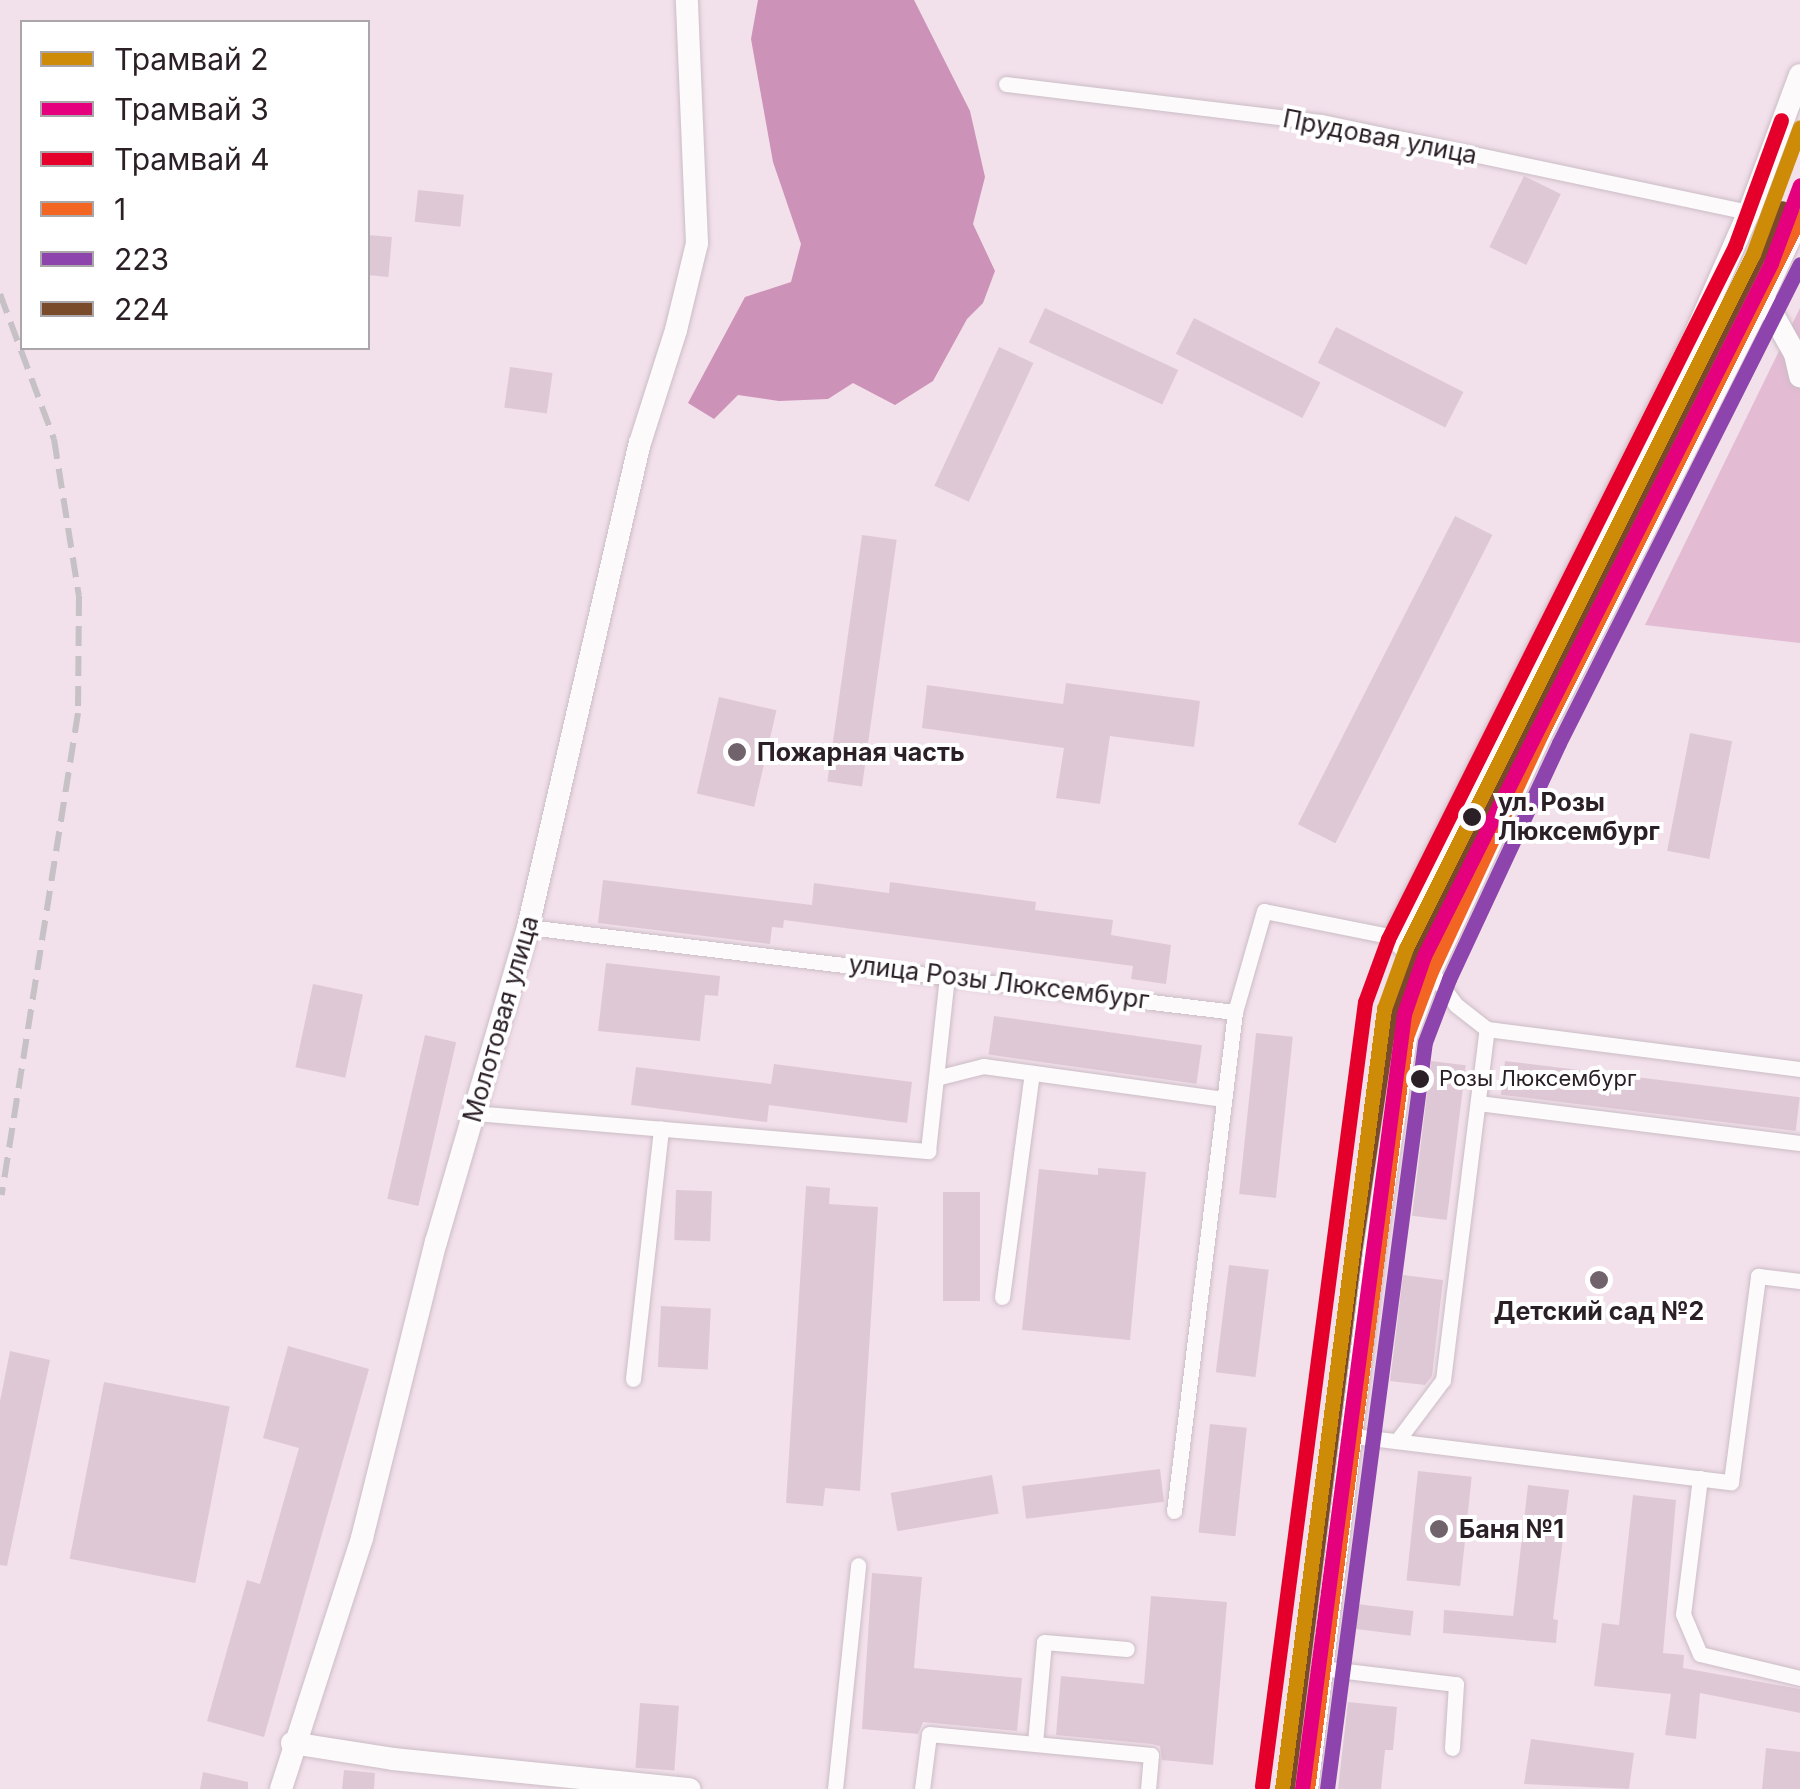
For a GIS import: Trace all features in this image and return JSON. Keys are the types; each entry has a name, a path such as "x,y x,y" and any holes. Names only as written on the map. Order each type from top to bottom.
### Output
{"main road":[{"name":"Молотовая улица","path":"281,1789 292,1743 362,1538 474,1113 528,927 640,443 676,330 696,243 686,0"},
{"path":"1432,971 1394,937 1694,337 1750,212 1800,75"},
{"path":"1307,1789 1374,1254 1406,1036 1541,734 1764,297 1800,216"},
{"path":"1764,297 1795,354 1800,376"},
{"path":"292,1743 394,1759 689,1789"}],"street":[{"name":"Прудовая улица","path":"1006,84 1321,122 1750,212"},
{"path":"1174,1511 1235,1012 1264,911 1394,937"},
{"name":"улица Розы Люксембург","path":"528,927 1235,1012"},
{"path":"1432,971 1456,1004 1487,1029 1800,1069"},
{"path":"474,1113 928,1151 947,976"},
{"path":"1397,1441 1443,1380 1487,1029"},
{"path":"936,1078 983,1066 1224,1099"},
{"path":"1002,1298 1032,1073"},
{"path":"1478,1104 1800,1143"},
{"path":"633,1379 661,1129"},
{"path":"1354,1436 1731,1482 1758,1276 1800,1281"},
{"path":"1700,1478 1683,1614 1700,1654 1800,1678"},
{"path":"835,1789 858,1565"},
{"path":"1035,1744 1044,1642 1126,1649"},
{"path":"1321,1668 1456,1684 1452,1748"},
{"path":"922,1789 929,1734 1151,1756 1148,1789"}],"shaded area":[{"path":"758,0 914,0 970,111 985,177 973,224 995,271 983,303 967,319 933,381 895,405 853,383 828,399 779,401 738,395 714,419 688,403 745,297 791,282 801,244 773,162 751,39"},
{"path":"1800,308 1800,643 1645,625"}],"building":[{"path":"1524,176 1561,194 1526,265 1489,247"},
{"path":"418,190 464,195 460,227 415,222"},
{"path":"370,235 392,237 388,277 370,275"},
{"path":"1045,308 1178,370 1162,405 1029,342"},
{"path":"1194,318 1321,382 1302,418 1176,354"},
{"path":"1336,327 1463,392 1445,428 1318,363"},
{"path":"999,347 1033,363 969,502 934,486"},
{"path":"510,367 553,373 547,414 504,408"},
{"path":"1455,516 1492,535 1335,843 1298,824"},
{"path":"862,535 897,540 862,786 827,782"},
{"path":"1066,683 1200,701 1194,747 1110,736 1100,804 1056,798 1064,748 922,728 927,685 1063,704"},
{"name":"Пожарная часть","path":"719,697 776,710 754,807 697,793"},
{"path":"1690,733 1732,741 1709,859 1667,851"},
{"path":"603,880 812,905 814,883 889,893 890,882 1036,902 1035,910 1113,920 1111,935 1171,945 1166,984 1131,979 1133,966 784,920 783,928 772,927 770,944 598,923"},
{"path":"606,963 720,976 718,996 705,995 700,1041 598,1031"},
{"path":"313,984 363,995 345,1078 295,1067"},
{"path":"994,1016 1202,1045 1197,1084 989,1055"},
{"path":"1256,1033 1293,1037 1276,1198 1239,1194"},
{"path":"425,1035 456,1042 418,1206 387,1199"},
{"path":"1431,1061 1466,1065 1447,1220 1412,1216"},
{"path":"1505,1061 1800,1097 1796,1131 1501,1095"},
{"path":"774,1064 912,1082 907,1123 769,1105 767,1122 631,1105 636,1067 771,1084"},
{"path":"1098,1168 1146,1172 1130,1340 1022,1330 1039,1169 1098,1175"},
{"path":"806,1186 830,1188 829,1204 878,1207 860,1491 825,1488 823,1506 786,1503"},
{"path":"676,1190 712,1191 710,1241 674,1240"},
{"path":"943,1192 980,1192 980,1301 943,1301"},
{"path":"1229,1265 1269,1270 1256,1377 1216,1372"},
{"path":"1403,1275 1443,1280 1432,1376 1425,1385 1390,1381"},
{"path":"661,1306 711,1309 708,1370 658,1367"},
{"path":"288,1346 369,1369 264,1737 207,1721 247,1580 260,1584 299,1448 263,1438"},
{"path":"10,1351 50,1360 7,1566 0,1565 0,1401"},
{"path":"104,1382 230,1406 195,1583 70,1559"},
{"path":"1210,1424 1247,1428 1235,1536 1199,1532"},
{"path":"1160,1469 1164,1502 1026,1519 1022,1486"},
{"name":"Баня №1","path":"1418,1471 1472,1477 1460,1586 1407,1580"},
{"path":"992,1475 999,1513 897,1531 891,1493"},
{"path":"1528,1485 1569,1490 1553,1619 1558,1620 1556,1643 1443,1633 1444,1610 1513,1616"},
{"path":"1633,1495 1676,1500 1663,1653 1684,1655 1683,1668 1800,1689 1800,1713 1700,1693 1696,1739 1665,1735 1671,1694 1594,1686 1602,1623 1619,1625"},
{"path":"872,1573 922,1577 914,1668 1022,1678 1017,1731 923,1722 918,1734 862,1729"},
{"path":"1151,1596 1227,1602 1213,1765 1162,1760 1160,1746 1152,1744 1056,1735 1061,1676 1144,1684"},
{"path":"1357,1604 1414,1611 1411,1636 1354,1629"},
{"path":"1348,1702 1397,1707 1393,1750 1385,1750 1381,1789 1338,1789"},
{"path":"640,1703 679,1706 674,1771 635,1768"},
{"path":"1531,1739 1634,1753 1629,1789 1524,1784"},
{"path":"1766,1748 1800,1752 1800,1789 1762,1789"},
{"path":"344,1770 375,1773 374,1789 342,1789"},
{"path":"203,1772 248,1782 248,1789 200,1789"}],"railway":[{"path":"0,294 20,348"},
{"path":"2,1195 78,713 79,596 54,439 21,350"}],"tram line":[{"name":"4","path":"1262,1786 1365,1002 1388,939 1735,246 1781,120"},
{"name":"2","path":"1282,1789 1384,1009 1406,948 1753,254 1800,127"},
{"name":"3","path":"1302,1789 1404,1014 1424,956 1771,263 1800,185"}],"transit line":[{"name":"224","path":"1287,1787 1354,1252 1387,1032 1413,963 1523,726 1782,208"},
{"name":"1","path":"1307,1789 1406,1037 1431,971 1541,734 1800,216"},
{"name":"223","path":"1327,1789 1425,1042 1449,979 1559,743 1800,264"}],"place":[{"name":"Пожарная часть","path":"737,752"},
{"name":"ул. Розы Люксембург","path":"1472,817"},
{"name":"Розы Люксембург","path":"1420,1079"},
{"name":"Детский сад №2","path":"1599,1280"},
{"name":"Баня №1","path":"1439,1529"}]}
